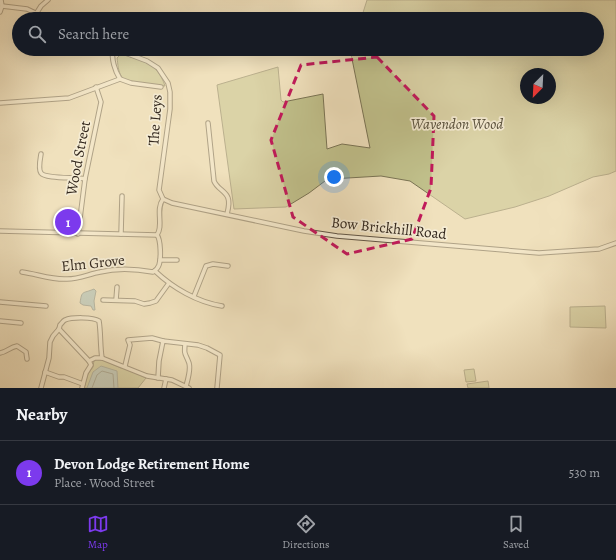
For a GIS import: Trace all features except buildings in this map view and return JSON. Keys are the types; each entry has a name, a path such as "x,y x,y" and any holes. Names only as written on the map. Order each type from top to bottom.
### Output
{"street":[{"path":"0,12 2,6 1,0"},
{"path":"37,12 41,6 48,0"},
{"path":"2,6 19,7 31,12"},
{"path":"112,56 120,79 131,83 161,87"},
{"name":"The Leys","path":"133,56 147,61 158,68 168,83 171,99 159,190 163,199 159,207 160,230 157,235"},
{"path":"0,104 69,98 114,83 120,79"},
{"name":"Wood Street","path":"78,234 85,179 101,102 96,88"},
{"path":"208,123 214,181 216,186 229,199 227,214"},
{"path":"41,154 40,172 44,176 75,177 85,179"},
{"path":"121,234 122,196"},
{"name":"Bow Brickhill Road","path":"163,199 172,203 337,236 539,253 598,249 616,243"},
{"path":"0,231 157,235 160,241 160,260 155,271 175,288 206,302 222,306"},
{"path":"160,260 175,261"},
{"path":"194,296 206,266 213,264 228,266"},
{"name":"Elm Grove","path":"24,271 52,279 69,279 108,270 155,271"},
{"path":"103,300 135,301 150,304 156,301 169,283"},
{"path":"116,300 117,287"},
{"path":"0,302 46,306"},
{"path":"41,388 49,358 50,342 60,325 65,320 76,318 96,319 99,321 102,358"},
{"path":"0,321 21,323"},
{"path":"45,372 59,377 64,377 83,386 86,373 91,365 59,329"},
{"path":"125,366 130,345 128,340 148,340 152,338 163,341 198,345 220,354 217,388"},
{"path":"158,378 159,361 163,341"},
{"path":"89,361 95,358 102,358 147,376 166,379 188,387 189,364 184,355 185,344"},
{"path":"0,353 5,352 11,347 17,346 26,352 27,359"},
{"path":"164,388 166,379"}],"highlighted area":[{"path":"377,57 434,116 431,188 412,239 347,254 293,217 271,140 301,65"}],"green space":[{"name":"Wavendon Wood","path":"367,0 616,0 616,171 593,177 549,196 515,207 465,219 410,181 381,176 331,179 329,170 329,178 309,193 286,207 234,209 217,85 278,67 281,100 283,102 323,94 327,149 342,144 370,148 351,56 604,56 604,12 363,12"},
{"path":"119,56 127,56 148,64 158,72 165,86 142,84 125,80 118,68 117,58"},
{"path":"605,306 606,328 570,327 570,307"},
{"path":"98,358 146,378 138,388 84,388 88,374 93,367 94,360"},
{"path":"474,369 476,381 466,382 464,370"},
{"path":"488,381 489,388 468,388 467,384"}],"water":[{"path":"94,289 96,291 94,301 95,310 93,310 91,306 80,303 83,293"},
{"path":"101,366 117,371 118,388 87,388 93,372"}],"place":[{"name":"Devon Lodge Retirement Home","path":"68,222"}]}
